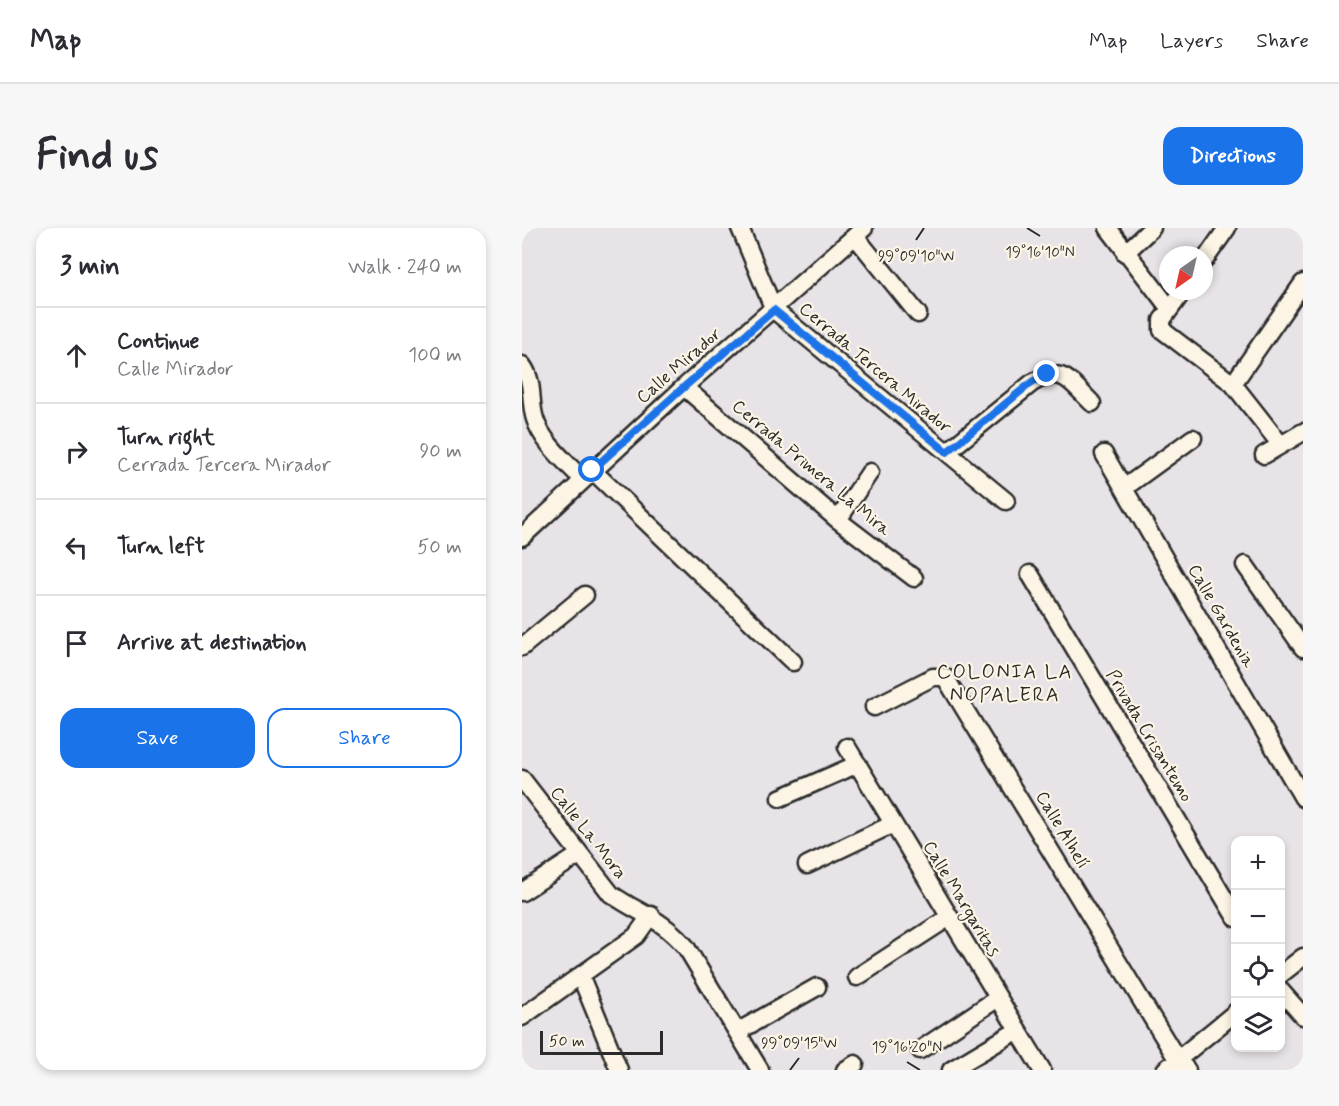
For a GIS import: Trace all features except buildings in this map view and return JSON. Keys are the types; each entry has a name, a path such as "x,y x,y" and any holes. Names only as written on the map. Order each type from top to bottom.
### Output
{"street":[{"path":"740,228 774,310"},
{"path":"1108,228 1170,309"},
{"path":"1125,253 1152,228"},
{"path":"1213,248 1227,228"},
{"path":"860,232 918,314"},
{"name":"Calle Mirador","path":"522,537 684,387 860,232"},
{"path":"1233,384 1303,283"},
{"path":"1176,300 1162,320 1162,330 1169,338 1233,384 1281,445"},
{"name":"Cerrada Tercera Mirador","path":"774,310 1006,501"},
{"path":"522,365 528,373 535,420 552,447 587,475 793,662"},
{"path":"947,452 1032,382 1047,374 1058,373 1092,403"},
{"name":"Cerrada Primera La Mira","path":"684,387 838,520 914,578"},
{"path":"1264,455 1303,432"},
{"path":"1124,488 1193,438"},
{"name":"Calle Gardenia","path":"1104,453 1303,798"},
{"path":"838,520 870,472"},
{"path":"1245,565 1303,648"},
{"name":"Privada Crisantemo","path":"1030,574 1231,910"},
{"path":"522,646 585,595"},
{"name":"Calle Alhelí","path":"874,707 933,677 945,677 1176,1066"},
{"name":"Calle Margaritas","path":"848,747 948,918 1042,1070"},
{"path":"780,798 858,764"},
{"name":"Calle La Mora","path":"522,779 610,894 630,908 651,915 670,929 686,947 760,1070"},
{"path":"807,865 893,824"},
{"path":"522,892 579,855"},
{"path":"522,1017 636,936 651,915"},
{"path":"858,977 948,918"},
{"path":"1285,972 1303,957"},
{"path":"581,976 619,1070"},
{"path":"737,1032 817,987"},
{"path":"1285,995 1303,1016"},
{"path":"920,1050 998,998"},
{"path":"1176,1066 1231,1016"},
{"path":"951,1070 1018,1030"}],"district":[{"name":"COLONIA LA NOPALERA","path":"1005,684"}],"route":[{"path":"592,470 774,310 947,452 1032,382 1047,374"}]}
